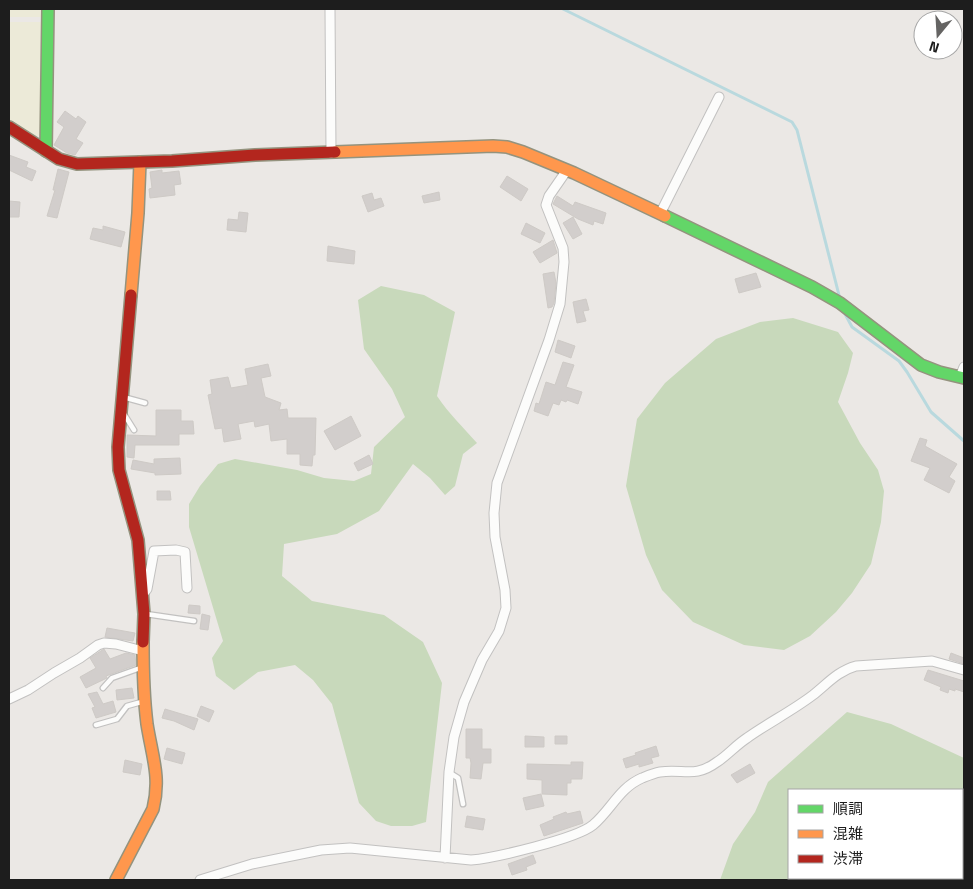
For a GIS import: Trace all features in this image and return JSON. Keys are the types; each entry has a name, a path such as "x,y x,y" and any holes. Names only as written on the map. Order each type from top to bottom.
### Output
{"street":[{"path":"46,151 48,9"},
{"path":"330,9 331,153"},
{"path":"660,214 719,97"},
{"path":"9,128 59,159 77,164 255,155 507,147 567,170 812,287 840,303 922,365 939,372 963,374"},
{"path":"116,880 153,809 156,797 157,773 147,723 143,652 144,614 138,540 120,470 118,448 138,213 140,162"},
{"path":"445,858 449,772 454,737 464,702 482,660 499,631 506,608 505,590 495,537 494,513 497,483 549,340 560,304 564,262 563,248 546,205 549,196 567,170"},
{"path":"142,595 147,590 154,551 176,550 185,552 187,588"},
{"path":"9,699 28,690 80,658 98,644 116,644 143,652"},
{"path":"200,880 252,864 321,850 350,848 445,858 487,859 573,835 591,826 601,817 621,791 640,779 660,772 701,772 746,738 813,695 838,673 846,669 856,666 895,665 932,661 964,670"}],"lane":[{"path":"134,430 122,403 145,403"},
{"path":"144,614 194,621"},
{"path":"104,688 112,678 144,666"},
{"path":"96,725 120,717 126,706 146,701"},
{"path":"449,772 458,778 463,804"}],"shaded area":[{"path":"9,9 41,9 41,17 9,17"},
{"path":"9,22 41,22 41,134 35,137 9,120"}],"green space":[{"path":"381,286 424,295 455,312 437,396 451,415 477,443 463,454 455,486 445,495 430,478 413,464 379,511 337,534 284,544 282,576 312,601 384,615 423,642 442,683 426,822 412,826 391,826 376,821 359,803 332,704 313,680 295,665 258,672 234,690 216,676 212,658 223,641 189,527 189,504 200,486 218,464 235,459 297,470 324,478 354,481 371,474 374,447 405,417 392,389 364,349 358,300"},
{"path":"793,318 838,332 853,353 838,402 860,443 878,470 884,491 881,522 871,564 852,593 836,612 810,636 784,650 744,645 693,622 662,590 646,555 626,486 637,419 665,383 716,339 760,322"},
{"path":"847,712 891,724 964,758 964,880 720,880 733,844 755,812 768,782"}],"building":[{"path":"65,111 76,119 78,116 86,122 76,139 83,143 75,155 67,153 54,145 64,127 57,122"},
{"path":"9,155 28,162 26,167 36,171 32,181 9,170"},
{"path":"58,169 69,172 57,218 47,216 55,190 53,190"},
{"path":"162,170 162,173 179,171 181,184 174,185 175,195 150,198 149,189 152,188 150,172"},
{"path":"507,176 528,189 521,201 500,187"},
{"path":"439,192 440,200 424,203 422,196"},
{"path":"372,193 374,200 381,198 384,206 368,212 362,196"},
{"path":"557,196 573,206 575,202 606,213 603,224 594,221 593,225 578,219 553,204"},
{"path":"9,201 20,202 19,217 9,217"},
{"path":"239,212 248,213 246,232 227,230 228,219 238,220"},
{"path":"573,217 582,234 573,239 563,223"},
{"path":"526,223 545,233 540,243 521,234"},
{"path":"103,226 125,232 121,247 90,239 93,228 103,230"},
{"path":"553,240 557,253 540,263 533,252"},
{"path":"328,246 355,251 354,264 327,261"},
{"path":"554,272 556,283 554,303 552,307 548,308 543,274"},
{"path":"756,273 761,287 739,293 735,279"},
{"path":"586,299 589,310 583,311 586,321 577,323 573,302"},
{"path":"558,340 575,346 571,358 555,352"},
{"path":"563,362 574,365 566,387 582,392 578,404 567,400 566,402 561,400 559,405 553,403 548,416 534,411 536,403 539,404 546,382 555,385"},
{"path":"268,364 271,376 261,378 265,397 281,403 279,410 287,409 288,418 316,418 315,455 313,455 312,466 300,465 300,454 287,454 287,439 271,441 269,424 255,427 254,421 238,424 241,439 224,442 222,428 215,429 208,395 212,394 210,380 228,377 231,388 248,385 245,369"},
{"path":"156,410 181,410 181,421 193,421 194,434 179,434 179,445 135,445 134,458 127,457 127,435 156,436"},
{"path":"351,416 361,436 335,450 324,431"},
{"path":"920,438 927,440 925,446 957,464 949,477 955,481 949,493 924,480 930,468 911,461"},
{"path":"369,455 373,464 358,471 354,463"},
{"path":"180,458 181,474 155,475 155,473 131,469 133,460 154,464 154,459"},
{"path":"157,491 170,491 171,500 157,500"},
{"path":"189,605 200,606 200,614 188,613"},
{"path":"202,614 210,616 208,630 200,629"},
{"path":"107,628 135,633 133,641 105,637"},
{"path":"104,649 110,659 126,653 135,655 136,665 106,676 107,678 86,688 80,677 96,668 90,658"},
{"path":"951,653 964,658 964,664 949,659"},
{"path":"928,670 964,681 964,692 949,689 948,693 940,690 941,687 924,680"},
{"path":"132,688 134,698 117,700 116,690"},
{"path":"97,692 103,704 113,701 116,712 96,718 92,708 95,707 88,694"},
{"path":"201,706 214,711 209,722 197,716"},
{"path":"165,709 198,719 194,730 162,718"},
{"path":"466,729 482,729 482,749 491,749 491,763 483,763 481,779 470,778 470,758 466,758"},
{"path":"525,736 544,737 544,747 525,747"},
{"path":"555,736 567,736 567,744 555,744"},
{"path":"656,746 659,756 651,758 653,763 639,767 639,764 626,768 623,759"},
{"path":"167,748 185,753 182,764 164,759"},
{"path":"125,760 142,764 140,775 123,772"},
{"path":"571,762 583,762 582,779 571,779 571,783 567,783 567,795 542,794 542,780 527,779 527,764 571,765"},
{"path":"750,764 755,773 737,783 731,775"},
{"path":"541,794 544,806 526,810 523,798"},
{"path":"580,811 583,823 544,836 540,825 566,812 567,814"},
{"path":"467,816 485,819 483,830 465,827"},
{"path":"533,855 536,863 526,867 527,870 512,875 508,864"}],"waterway":[{"path":"563,9 792,122 797,130 840,299"},
{"path":"844,312 852,327 899,361 931,412 964,441"}],"traffic: fast":[{"path":"46,151 48,9"},
{"path":"665,216 812,287 840,303 921,365 964,378"}],"traffic: slow":[{"path":"335,152 507,147 574,173 665,216"},
{"path":"131,295 140,162"},
{"path":"116,880 153,809 155,797 155,766 145,705 143,642"}],"traffic: jam":[{"path":"9,127 59,159 77,164 335,152"},
{"path":"131,295 118,447 119,470 138,540 144,614 143,642"}]}
